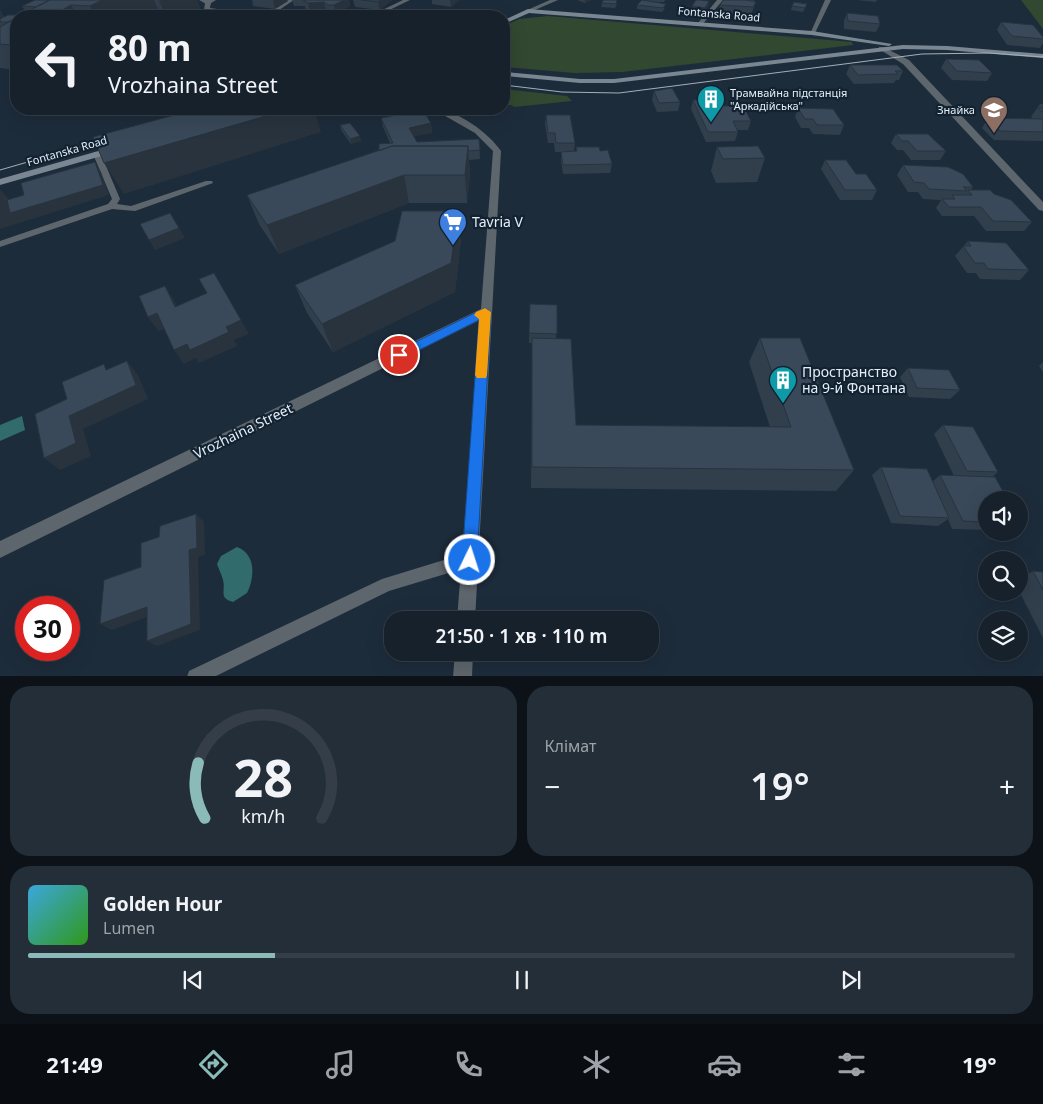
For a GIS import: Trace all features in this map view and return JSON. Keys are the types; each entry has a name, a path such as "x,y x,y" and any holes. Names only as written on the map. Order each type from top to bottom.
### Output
{"main road":[{"name":"Fontanska Road","path":"510,19 528,11 812,33 871,40 903,47"},
{"path":"868,50 872,44 871,40"},
{"name":"Fontanska Road","path":"510,75 580,81 614,81 881,48 903,47 947,48 1043,56"},
{"name":"Fontanska Road","path":"0,182 125,146"}],"street":[{"path":"275,10 291,0"},
{"path":"528,11 555,0"},
{"path":"812,33 828,0"},
{"path":"881,48 906,62 1043,208"},
{"path":"448,115 479,132 490,141 497,151 467,611"},
{"name":"Vrozhaina Street","path":"0,550 485,312"},
{"path":"462,676 463,661"}],"lane":[{"path":"386,10 407,0"},
{"path":"700,24 720,0"},
{"path":"97,154 116,199 111,206"},
{"path":"0,244 111,206 132,209 209,183"},
{"path":"195,676 387,584 470,560"}],"shaded area":[{"path":"1021,0 1043,0 1043,29"},
{"path":"548,16 852,42 853,45 622,72 575,73 510,68 510,23 519,19"},
{"path":"510,90 567,96 572,101 514,107 511,105"},
{"path":"22,416 25,430 0,441 0,425"},
{"path":"237,547 243,550 251,560 252,573 247,593 233,602 224,596 224,584 217,564 221,556"}],"building":[{"path":"35,0 50,0 36,7 22,6"},
{"path":"49,0 103,0 90,6 71,5 62,10 30,10"},
{"path":"303,0 344,0 334,5 328,5 324,2 308,3"},
{"path":"361,0 381,0 378,2"},
{"path":"603,0 617,0 616,4 602,3"},
{"path":"642,0 666,4 663,8 637,5"},
{"path":"696,0 709,1 705,8 692,6"},
{"path":"723,0 756,2 753,7 720,5"},
{"path":"794,2 807,4 805,8 792,6"},
{"path":"847,13 878,16 880,24 848,21"},
{"path":"10,15 10,21 8,22 0,22 0,19"},
{"path":"10,21 10,45 0,44 0,27"},
{"path":"1001,22 1033,25 1043,39 1012,36"},
{"path":"946,59 979,60 992,73 957,71"},
{"path":"850,65 897,65 903,71 895,71 898,74 858,75"},
{"path":"672,88 680,102 659,103 654,91"},
{"path":"699,96 711,96 712,99 721,99 724,106 743,106 751,121 733,121 738,132 708,132 693,100 701,100"},
{"path":"798,108 833,109 844,125 817,125 813,119 805,119"},
{"path":"175,115 269,115 104,163 93,137"},
{"path":"397,115 426,115 431,123 409,128 417,142 479,139 480,150 468,151 468,146 392,146 379,151 379,144 393,143 381,118"},
{"path":"546,115 570,115 575,143 556,143 555,133 548,133"},
{"path":"988,118 1043,119 1043,132 1000,131"},
{"path":"350,123 360,136 350,139 340,125"},
{"path":"896,134 928,134 946,151 917,151 908,141 902,141"},
{"path":"392,146 468,146 465,175 404,175 267,225 247,195"},
{"path":"758,146 765,158 723,159 717,147"},
{"path":"576,147 599,147 600,151 608,150 612,164 563,165 561,152 577,151"},
{"path":"825,160 846,160 856,174 866,174 877,190 845,190"},
{"path":"95,162 103,185 10,213 7,200 24,195 21,183"},
{"path":"903,165 948,167 963,174 973,187 963,187 967,191 929,189 924,183 914,182"},
{"path":"968,190 990,190 994,194 1011,200 1032,222 993,221 981,207 949,207 942,199 955,199 952,195 972,195"},
{"path":"402,211 458,211 451,263 322,324 295,285 395,241"},
{"path":"170,213 179,228 149,240 140,224"},
{"path":"968,241 1006,243 1029,270 988,269 984,263 975,263 963,246 971,246"},
{"path":"214,273 241,320 226,327 229,332 190,350 187,344 174,350 157,313 148,317 139,296 165,286 175,307 207,293 199,279"},
{"path":"530,304 557,305 557,334 529,333"},
{"path":"532,338 571,339 576,425 791,427 760,338 800,338 854,470 532,467"},
{"path":"127,361 136,385 69,416 76,443 44,458 35,414 67,399 62,382 104,364 106,370"},
{"path":"908,368 949,370 960,390 917,388"},
{"path":"943,425 973,427 998,472 967,471"},
{"path":"881,467 927,469 949,518 900,516"},
{"path":"940,475 995,477 1003,491 978,491 978,522 963,521"},
{"path":"196,514 197,548 189,550 191,624 147,641 147,607 100,624 104,580 141,567 141,543 159,537 160,526"},
{"path":"1033,571 1043,572 1043,590"}],"tram line":[{"path":"510,86 562,92 619,93 922,54 989,53 1043,57"},
{"path":"0,170 108,139"}],"slow traffic":[{"path":"479,315 485,312 481,375"}],"place":[{"name":"Трамвайна підстанція \"Аркадійська\"","path":"711,123"},
{"name":"Знайка","path":"994,134"},
{"name":"Tavria V","path":"453,246"},
{"name":"Пространство на 9-й Фонтана","path":"783,404"}],"route":[{"path":"399,355 485,312 470,560"}]}
